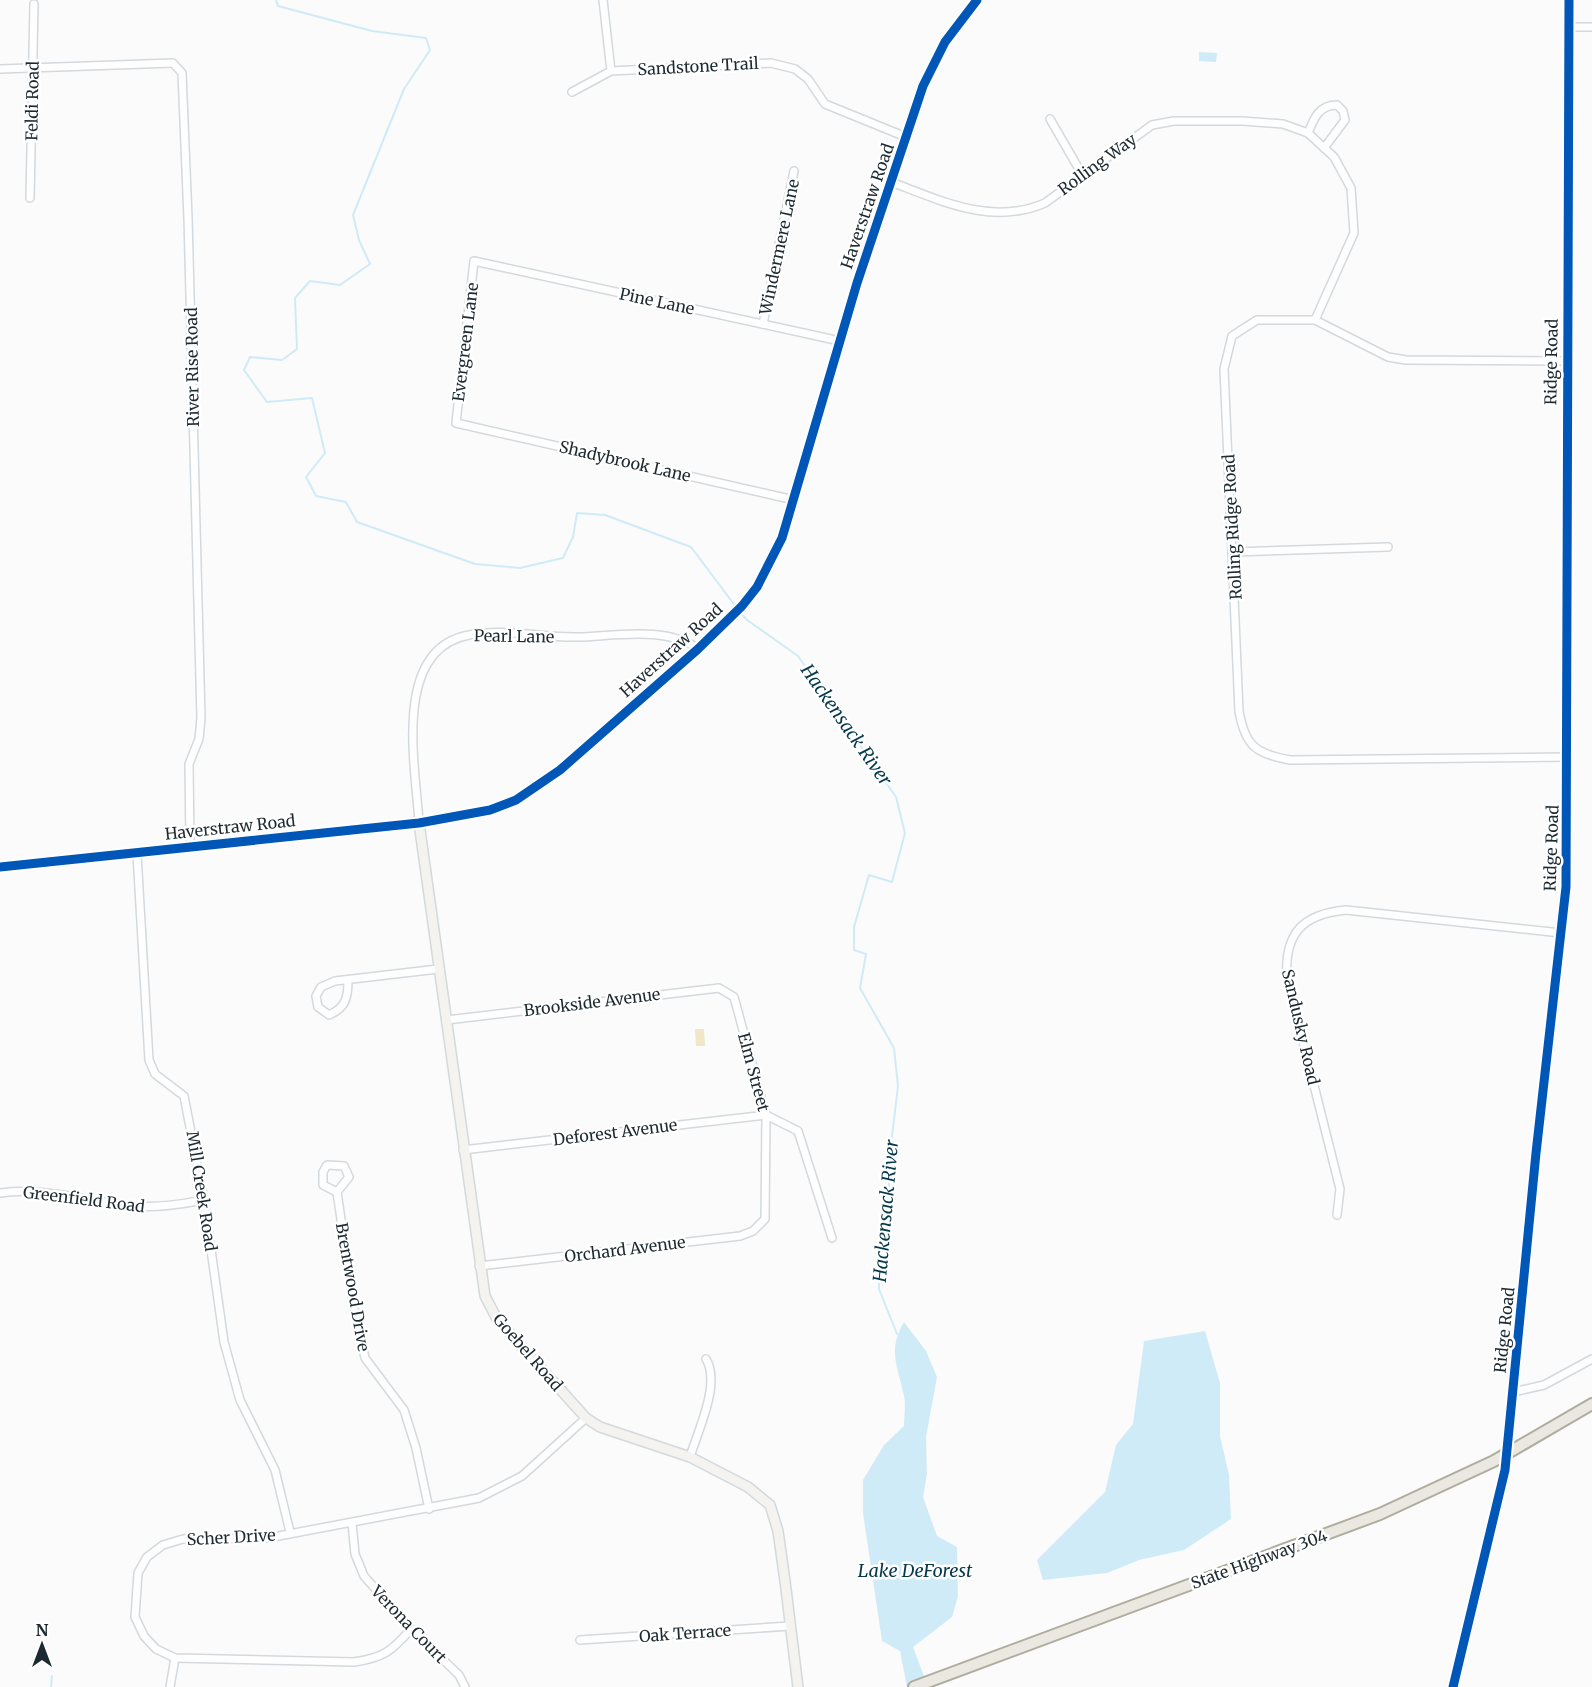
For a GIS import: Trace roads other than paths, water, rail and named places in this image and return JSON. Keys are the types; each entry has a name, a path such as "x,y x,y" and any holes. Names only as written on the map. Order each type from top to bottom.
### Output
{"main road":[{"name":"State Highway 304","path":"914,1687 1380,1514 1507,1454 1592,1404"}],"street":[{"path":"572,92 611,71 603,0"},
{"name":"Haverstraw Road","path":"0,867 419,823 490,810 516,800 539,786 698,649 742,606 757,586 778,548 840,341 906,137 934,61 957,25 977,0"},
{"name":"Ridge Road","path":"1453,1687 1468,1618 1501,1493 1507,1454 1536,1153 1561,933 1567,837 1566,361 1569,0"},
{"name":"Feldi Road","path":"30,198 34,4"},
{"path":"1569,27 1592,27"},
{"name":"River Rise Road","path":"0,69 173,63 182,72 201,718 199,739 189,764 190,846"},
{"name":"Sandstone Trail","path":"611,71 771,63 795,69 808,79 825,104 906,137"},
{"path":"1308,134 1319,111 1326,105 1337,105 1343,111 1345,120 1324,148"},
{"path":"1050,119 1083,176"},
{"name":"Rolling Way","path":"891,182 959,207 993,214 1028,210 1045,203 1152,125 1174,121 1283,124 1308,134 1334,157 1351,188 1354,233 1315,320"},
{"name":"Windermere Lane","path":"763,324 794,171"},
{"name":"Pine Lane","path":"474,261 840,341"},
{"name":"Evergreen Lane","path":"456,423 474,261"},
{"name":"Rolling Ridge Road","path":"1566,361 1398,359 1350,339 1315,320 1257,320 1232,336 1224,369 1239,711 1242,730 1252,747 1270,756 1290,760 1567,757"},
{"name":"Shadybrook Lane","path":"456,423 794,500"},
{"path":"1233,552 1388,547"},
{"name":"Pearl Lane","path":"419,823 413,703 425,666 452,641 466,635 487,633 574,637 646,635 675,638 688,642 698,649"},
{"name":"Goebel Road","path":"419,823 485,1296 496,1319 586,1418 600,1427 690,1457 748,1486 770,1505 778,1531 798,1687"},
{"name":"Mill Creek Road","path":"136,854 149,1060 155,1074 184,1096 204,1200 224,1342 240,1400 274,1470 290,1532"},
{"name":"Sandusky Road","path":"1337,1215 1340,1189 1287,978 1286,959 1292,938 1315,916 1346,910 1561,933"},
{"path":"348,981 348,996 340,1010 329,1016 318,1007 316,996 321,987 335,981 438,969"},
{"name":"Brookside Avenue","path":"447,1020 706,988 719,988 734,997"},
{"name":"Elm Street","path":"734,997 766,1114 765,1219"},
{"path":"766,1114 798,1131 832,1238"},
{"name":"Deforest Avenue","path":"463,1150 766,1114"},
{"name":"Brentwood Drive","path":"337,1192 323,1185 323,1172 327,1165 344,1166 349,1178 337,1192 357,1322 365,1358 404,1410 416,1448 429,1509"},
{"name":"Greenfield Road","path":"0,1193 46,1191 134,1206 162,1207 204,1200"},
{"name":"Orchard Avenue","path":"479,1266 740,1236 753,1231 765,1219"},
{"path":"690,1457 711,1389 711,1368 705,1359"},
{"path":"1513,1392 1544,1384 1592,1359"},
{"name":"Scher Drive","path":"174,1658 156,1649 144,1636 135,1617 138,1573 147,1557 163,1545 183,1539 268,1538 479,1498 499,1490 522,1476 586,1418"},
{"name":"Verona Court","path":"352,1523 355,1554 364,1576 411,1629 459,1675 465,1687"},
{"name":"Oak Terrace","path":"580,1640 790,1626"},
{"path":"170,1687 174,1658 354,1662 377,1659 396,1647 411,1629"}],"water":[{"path":"1199,52 1217,53 1216,62 1199,61"},
{"name":"Lake DeForest","path":"904,1322 926,1351 937,1377 926,1437 927,1474 923,1497 937,1536 957,1547 958,1596 952,1617 913,1647 928,1687 907,1687 900,1651 882,1641 863,1513 863,1480 884,1445 904,1426 905,1399 895,1350"},
{"path":"1205,1331 1220,1383 1220,1436 1229,1475 1231,1519 1184,1550 1139,1560 1107,1573 1043,1580 1037,1560 1105,1492 1116,1445 1133,1424 1144,1341"}],"waterway":[{"name":"Hackensack River","path":"276,0 278,6 372,31 426,38 430,50 404,89 353,215 359,240 370,264 340,285 310,281 295,298 297,349 282,360 250,357 244,370 267,402 312,398 325,453 306,477 316,496 346,502 357,522 475,564 520,568 563,558 573,537 577,513 605,515 691,547 736,607"},
{"name":"Hackensack River","path":"740,612 747,620 798,656 896,797 905,833 892,882 869,875 854,927 854,950 866,954 860,988 894,1048 898,1086 890,1153 888,1221 879,1253 879,1289 897,1334"},
{"path":"51,1687 52,1676"}]}
